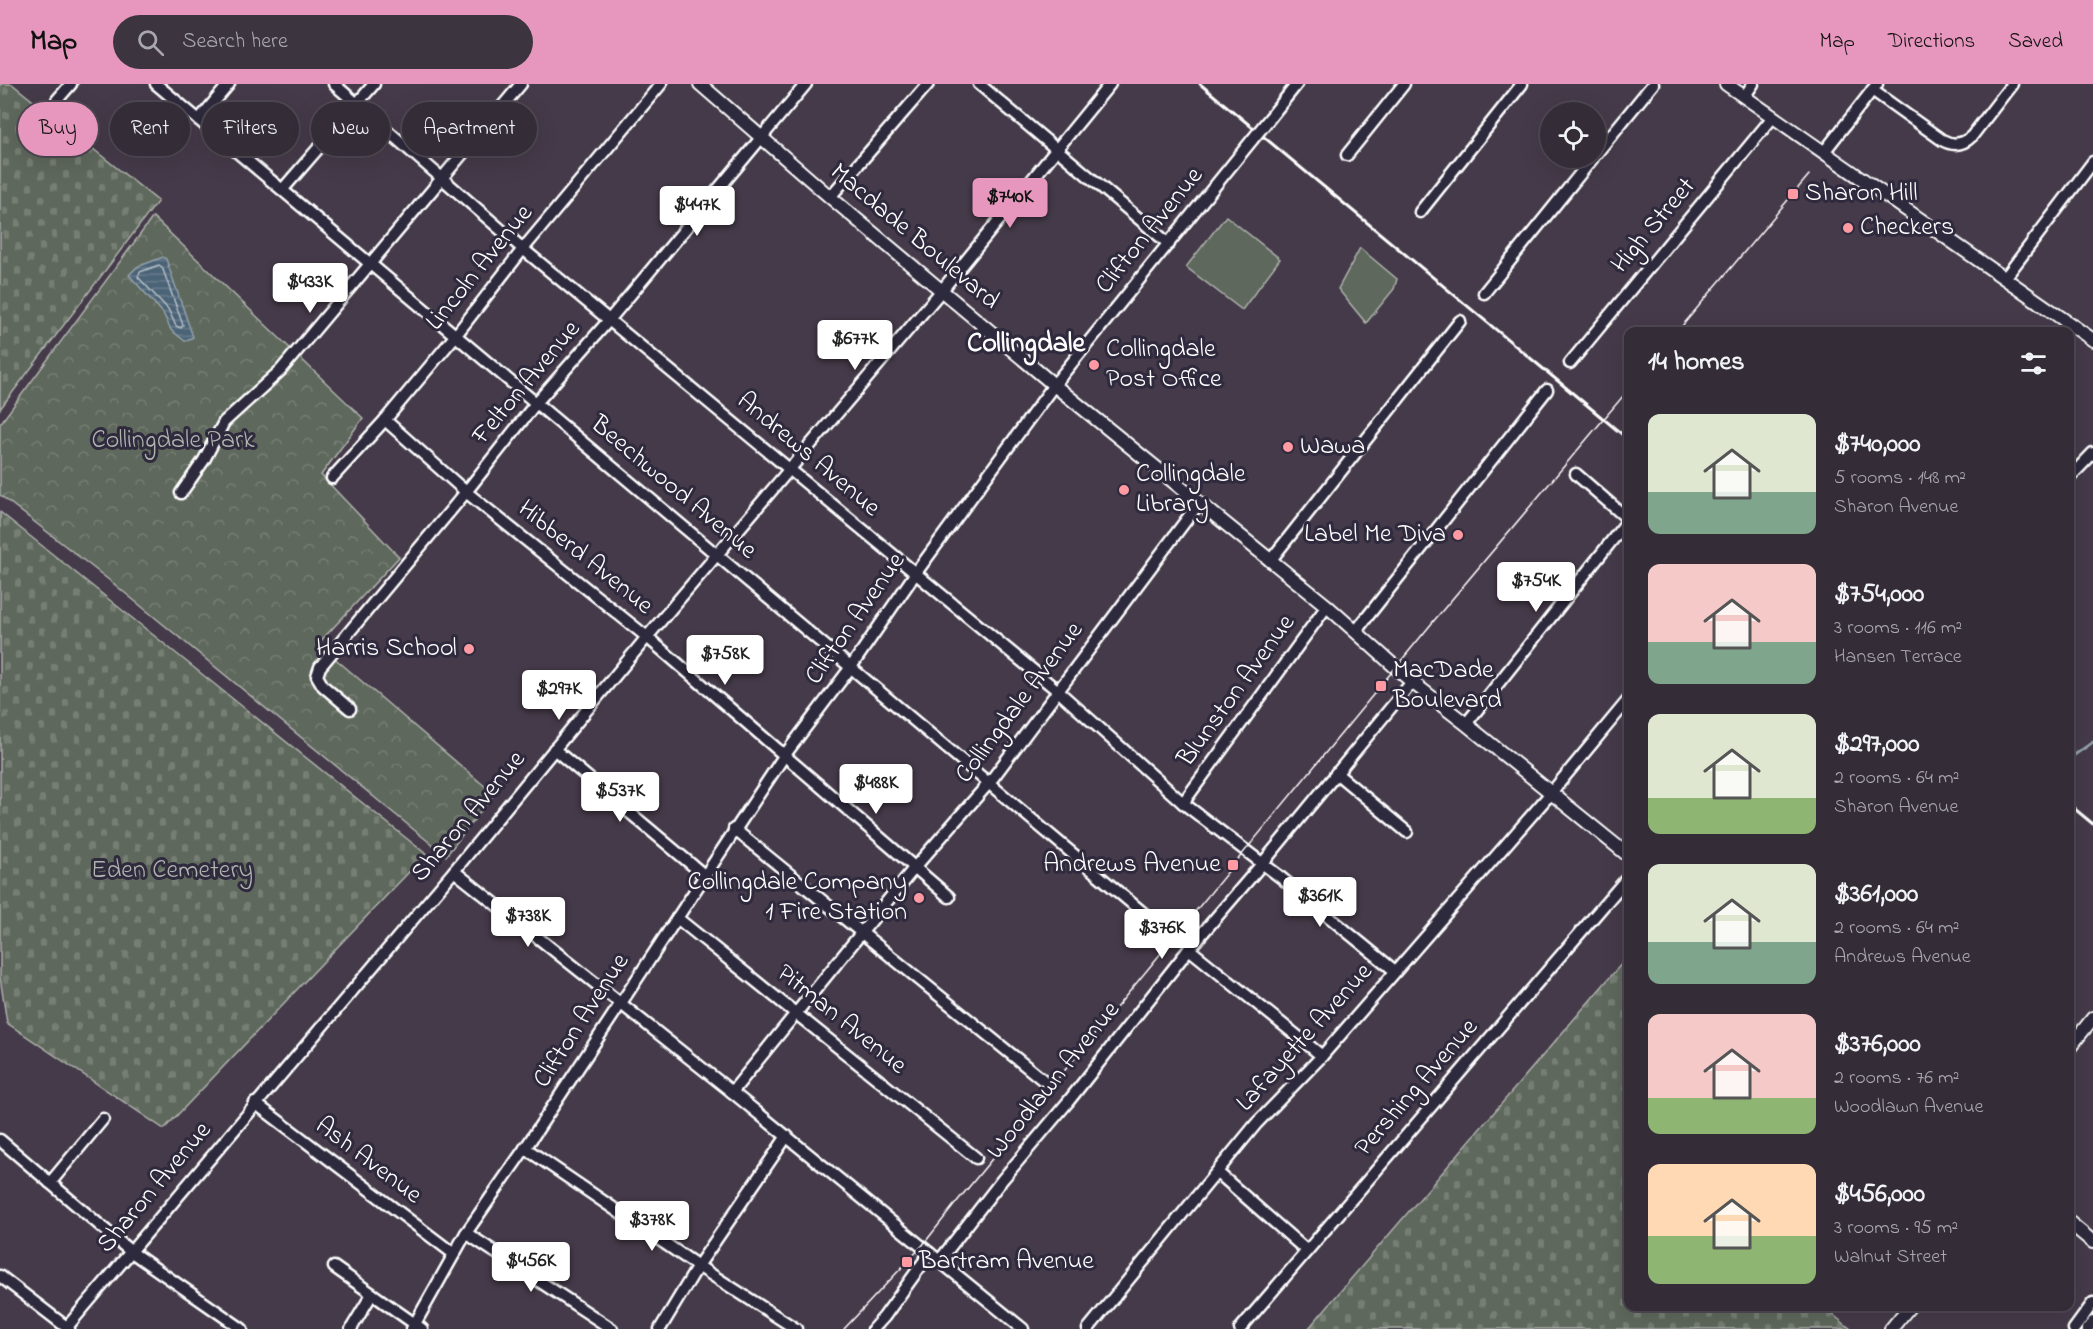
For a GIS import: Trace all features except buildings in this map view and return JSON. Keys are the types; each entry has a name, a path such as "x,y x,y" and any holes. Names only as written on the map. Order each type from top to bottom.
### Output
{"main road":[{"name":"Macdade Boulevard","path":"700,84 830,197 1054,385 1327,606 1412,682 1624,849"},
{"path":"1726,84 2005,278 2068,327"},
{"path":"2074,330 2093,340"},
{"path":"2074,1042 2093,1018"},
{"path":"2074,1226 2093,1242"},
{"path":"1891,1329 1906,1311"}],"street":[{"path":"57,100 71,84"},
{"name":"Beechwood Avenue","path":"156,84 1160,927"},
{"path":"199,120 229,84"},
{"name":"Andrews Avenue","path":"334,84 356,102"},
{"path":"358,102 374,84"},
{"path":"181,493 204,460 224,422 280,370 522,84"},
{"name":"Lincoln Avenue","path":"332,478 385,420 456,335 523,249 662,84"},
{"name":"Felton Avenue","path":"350,709 323,686 317,676 320,667 537,403 806,84"},
{"path":"830,197 928,84"},
{"path":"979,84 1169,244"},
{"name":"Sharon Avenue","path":"68,1328 130,1251 454,871 647,637 942,290 1110,84"},
{"name":"Clifton Avenue","path":"417,1328 466,1233 525,1148 784,756 851,667 915,574 1054,385 1297,84"},
{"path":"1347,155 1404,84"},
{"path":"1420,212 1522,84"},
{"path":"1606,142 1653,84"},
{"path":"1744,97 1753,84"},
{"path":"1824,152 1874,87 1942,140 1954,144 1964,142 1972,136 2012,84"},
{"name":"High Street","path":"1570,363 1773,117"},
{"name":"Andrews Avenue","path":"390,133 523,249 1058,691 1183,803 1395,971"},
{"path":"283,189 311,156"},
{"path":"2005,278 2093,162"},
{"path":"1484,293 1585,168"},
{"path":"1270,561 1460,321"},
{"path":"1356,631 1547,390"},
{"name":"Hibberd Avenue","path":"385,420 466,492 647,637 949,897"},
{"path":"2074,473 2093,453"},
{"path":"1576,474 1624,516"},
{"name":"Collingdale Avenue","path":"732,1092 915,867 989,783 1199,503"},
{"path":"1467,724 1624,526"},
{"name":"Blunston Avenue","path":"1183,803 1327,606"},
{"name":"Woodlawn Avenue","path":"940,1260 1189,949 1412,682"},
{"name":"Lafayette Avenue","path":"1088,1329 1256,1124 1322,1056 1551,793 1624,705"},
{"path":"554,749 704,875"},
{"path":"1336,773 1407,832"},
{"path":"734,829 1043,1080"},
{"path":"454,871 732,1092 1023,1329"},
{"name":"Pershing Avenue","path":"1240,1329 1624,882"},
{"name":"Pitman Avenue","path":"677,918 976,1158"},
{"path":"1189,949 1322,1056"},
{"name":"Ash Avenue","path":"255,1103 454,1254"},
{"path":"50,1183 103,1119"},
{"path":"660,1329 698,1266 787,1137"},
{"path":"0,1140 130,1251 243,1329"},
{"path":"525,1148 698,1266 796,1329"},
{"path":"1217,1172 1307,1251"},
{"path":"466,1233 612,1329"},
{"path":"873,1329 930,1253"},
{"path":"334,1267 417,1328"},
{"path":"0,1276 68,1328"},
{"path":"351,1329 372,1294"},
{"path":"2074,1329 2093,1304"},
{"path":"2087,1329 2093,1322"}],"green space":[{"path":"0,84 12,84 34,102 18,102 18,156 98,156 98,153 158,201 0,409"},
{"path":"1226,216 1280,259 1242,310 1186,267"},
{"name":"Collingdale Park","path":"153,217 363,418 321,475 399,557 318,644 494,794 446,856 114,584 0,495 0,424"},
{"path":"1360,248 1397,279 1394,289 1366,323 1338,289"},
{"name":"Eden Cemetery","path":"0,512 426,854 164,1129 7,1023 0,977"},
{"path":"1624,961 1624,1311 1828,1311 1851,1329 1308,1329"}],"water":[{"path":"163,257 166,259 193,337 185,341 171,330 163,313 129,275 137,267"}],"waterway":[{"path":"2074,755 2093,742"}],"tram line":[{"path":"1681,327 1809,175"},
{"path":"844,1329 922,1246 1437,617 1624,395"}],"railway":[{"path":"1200,84 1624,436"},
{"path":"2074,808 2093,824"}],"place":[{"name":"Sharon Hill","path":"1793,194"},
{"name":"Checkers","path":"1848,228"},
{"name":"Collingdale Post Office","path":"1094,365"},
{"name":"Wawa","path":"1288,447"},
{"name":"Collingdale Library","path":"1124,490"},
{"name":"Label Me Diva","path":"1458,535"},
{"name":"Harris School","path":"469,649"},
{"name":"MacDade Boulevard","path":"1381,686"},
{"name":"Andrews Avenue","path":"1233,865"},
{"name":"Collingdale Company 1 Fire Station","path":"919,898"},
{"name":"Bartram Avenue","path":"907,1262"}],"district":[{"name":"Collingdale","path":"1026,344"}]}
